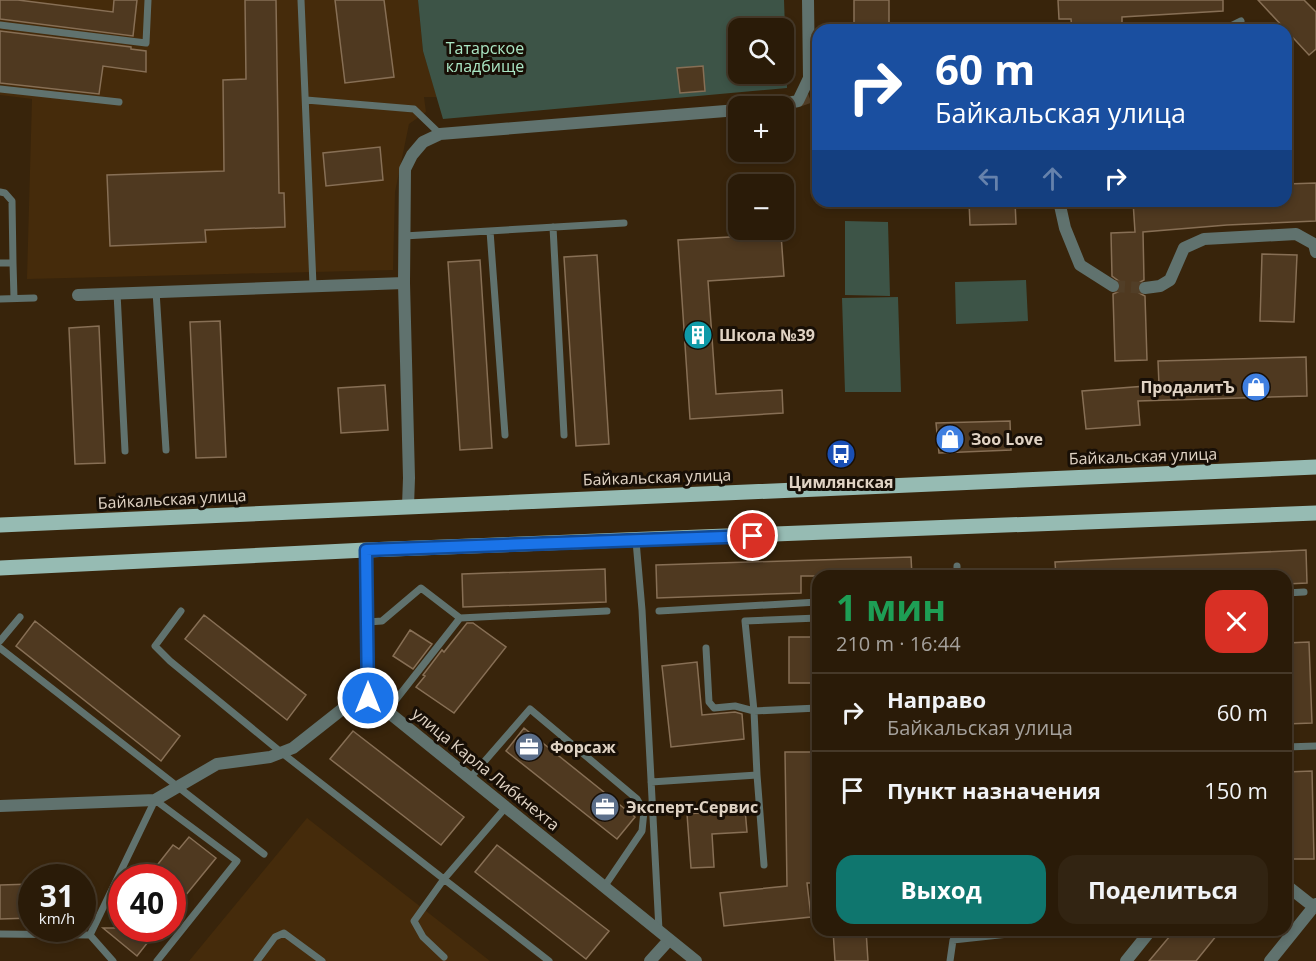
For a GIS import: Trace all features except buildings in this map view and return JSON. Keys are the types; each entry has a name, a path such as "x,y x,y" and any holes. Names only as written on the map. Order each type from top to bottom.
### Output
{"main road":[{"name":"Байкальская улица","path":"0,525 1316,467"},
{"path":"0,568 366,550 1316,513"}],"street":[{"path":"794,102 798,101 808,78 808,0"},
{"path":"408,506 404,236 405,169 412,155 423,142 440,134 728,111"},
{"path":"1060,207 1065,228 1080,265 1113,286"},
{"path":"1145,288 1170,280 1184,248 1204,239 1296,234 1315,248"},
{"path":"78,295 404,283"},
{"path":"0,806 155,800 217,764 270,757 293,748 345,707 368,698 366,550"},
{"name":"улица Карла Либкнехта","path":"368,698 696,961"},
{"path":"1292,889 1315,906 1292,934"},
{"path":"650,961 664,936"},
{"path":"1126,961 1146,936"},
{"path":"1270,961 1290,936"}],"lane":[{"path":"0,25 146,42 148,0"},
{"path":"302,0 314,285"},
{"path":"1235,24 1241,21"},
{"path":"0,90 119,102"},
{"path":"306,100 414,109 440,134"},
{"path":"0,192 5,193 12,201 14,298"},
{"path":"404,236 624,223"},
{"path":"553,227 564,435"},
{"path":"490,231 505,435"},
{"path":"0,263 13,263"},
{"path":"156,291 166,450"},
{"path":"117,293 125,451"},
{"path":"0,299 34,298"},
{"path":"636,541 651,782 664,936"},
{"path":"368,622 382,621 421,588 460,618 607,611"},
{"path":"1292,593 1304,592"},
{"path":"659,611 812,602"},
{"path":"181,611 155,646 170,661 282,753 549,961"},
{"path":"0,640 20,617"},
{"path":"387,711 460,618"},
{"path":"764,865 754,711 745,621 812,618"},
{"path":"0,648 264,854"},
{"path":"706,648 709,702 714,708 735,706 754,711 812,708"},
{"path":"470,778 530,709 637,799 644,811 642,831 604,887"},
{"path":"1292,747 1316,746"},
{"path":"651,782 758,775"},
{"path":"96,923 155,800 237,861 162,960"},
{"path":"445,960 423,938 414,921 444,879 506,807"},
{"path":"257,961 275,937 284,933 322,961"},
{"path":"0,934 18,934"},
{"path":"950,961 953,940 989,936"},
{"path":"96,942 113,961"}],"shaded area":[{"path":"0,0 418,0 423,51 437,97 424,97 426,112 409,124 395,192 393,270 27,279 32,99 0,95"},
{"path":"307,818 490,961 189,961"}],"green space":[{"name":"Татарское кладбище","path":"418,0 784,0 785,18 728,18 728,84 787,84 787,88 443,119 423,51"},
{"path":"845,221 888,222 890,296 845,295"},
{"path":"1026,280 1028,321 956,324 955,282"},
{"path":"898,297 901,392 845,392 842,298"}],"tunnel":[{"path":"798,101 812,96"},
{"path":"1113,286 1145,288"}],"place":[{"name":"Школа №39","path":"698,335"},
{"name":"ПродалитЪ","path":"1256,387"},
{"name":"Зоо Love","path":"950,439"},
{"name":"Цимлянская","path":"841,454"},
{"name":"Форсаж","path":"529,747"},
{"name":"Эксперт-Сервис","path":"605,807"}],"route":[{"path":"368,698 366,550 753,536"}]}
